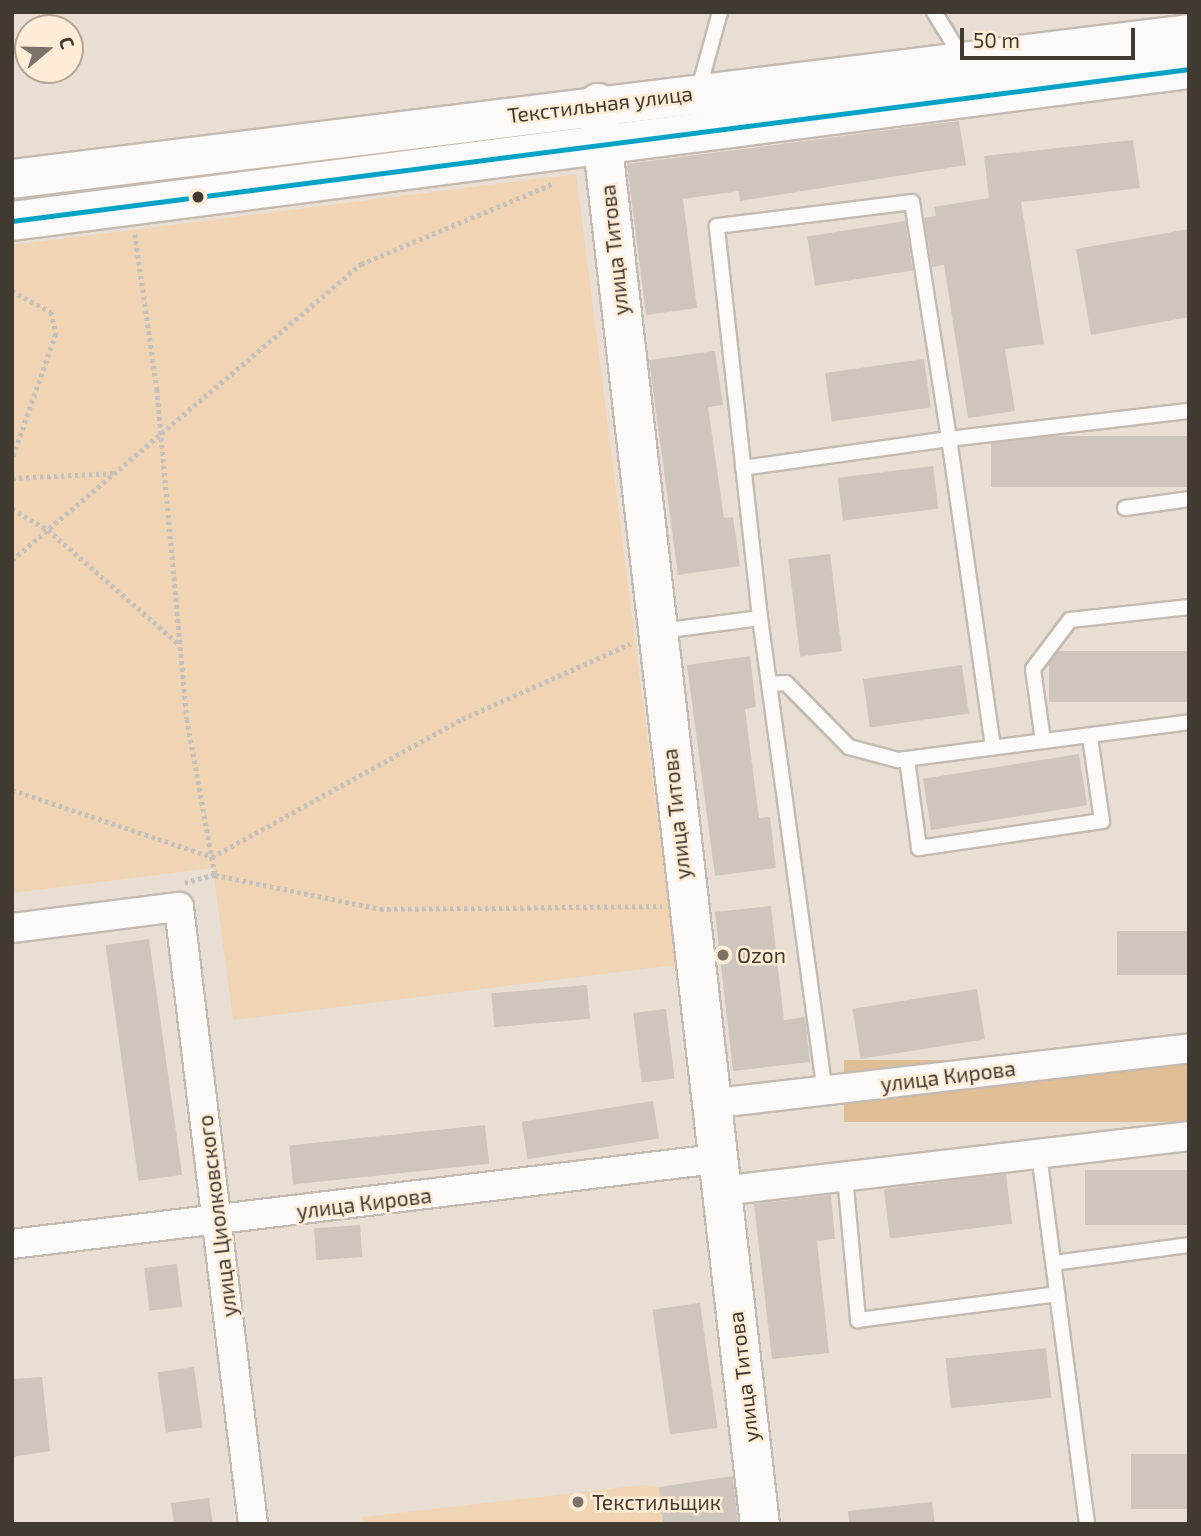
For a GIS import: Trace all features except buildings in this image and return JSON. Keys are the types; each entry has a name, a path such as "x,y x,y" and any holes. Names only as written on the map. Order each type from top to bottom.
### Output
{"main road":[{"name":"Текстильная улица","path":"12,179 598,103 1189,34"},
{"name":"Текстильная улица","path":"12,221 1189,69"},
{"name":"улица Титова","path":"598,103 708,1104 760,1524"}],"street":[{"path":"12,928 176,897"},
{"name":"улица Циолковского","path":"176,897 218,1221 253,1524"},
{"name":"улица Кирова","path":"708,1104 1189,1048"},
{"name":"улица Кирова","path":"12,1244 218,1221 718,1175 845,1176 1189,1136"}],"lane":[{"path":"698,92 720,12"},
{"path":"934,12 964,60"},
{"path":"825,1090 760,618 717,226 912,202 993,747"},
{"path":"743,468 949,439 1189,411"},
{"path":"1125,508 1189,499"},
{"path":"1043,741 1033,670 1070,620 1189,607"},
{"path":"656,632 760,618"},
{"path":"769,684 786,683 849,747 907,759 1189,722"},
{"path":"907,759 919,848 1102,821 1090,737"},
{"path":"1039,1154 1087,1524"},
{"path":"845,1176 858,1320 1057,1294"},
{"path":"1054,1263 1189,1245"}],"path":[{"path":"12,560 162,436 361,264 559,182"},
{"path":"134,227 162,436 181,645 215,874"},
{"path":"12,291 51,312 56,334 12,460"},
{"path":"12,478 117,472"},
{"path":"12,509 48,530 181,645"},
{"path":"12,790 212,857 462,719 656,632"},
{"path":"176,897 215,874 380,909 686,907"}],"shaded area":[{"path":"576,174 676,965 233,1020 213,868 12,893 12,245"},
{"path":"844,1060 1189,1060 1189,1122 844,1122"},
{"name":"Текстильщик","path":"643,1485 659,1487 663,1524 364,1524 363,1517"}],"transit line":[{"path":"12,221 1189,69"}],"place":[{"name":"Ozon","path":"723,955"},
{"name":"Текстильщик","path":"578,1502"}]}
